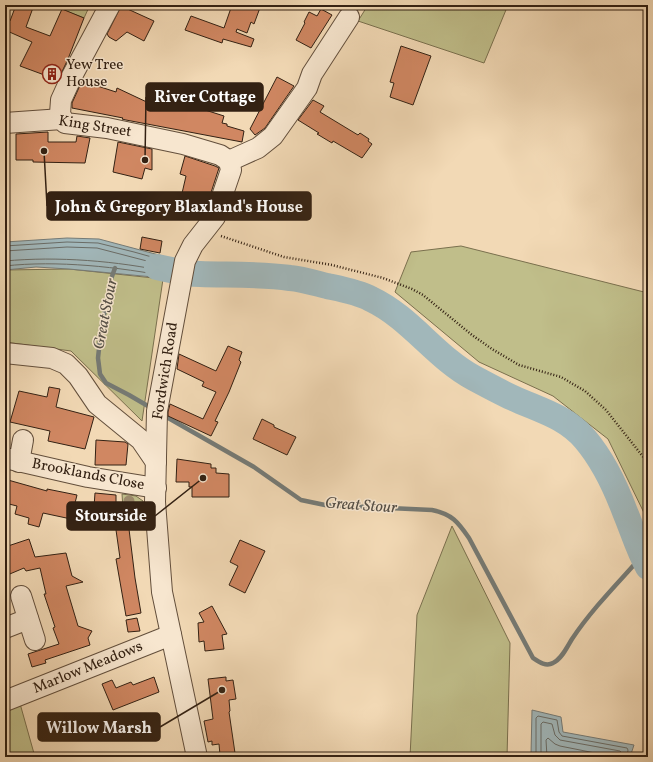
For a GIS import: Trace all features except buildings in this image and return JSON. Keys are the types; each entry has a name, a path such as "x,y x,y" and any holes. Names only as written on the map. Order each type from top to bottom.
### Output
{"street":[{"path":"62,119 60,114 61,100 72,76 110,5"},
{"path":"229,161 258,148 273,136 307,88 312,74 349,17"},
{"name":"King Street","path":"5,124 62,119 65,123 107,128 183,144 220,154 229,161"},
{"name":"Fordwich Road","path":"198,757 162,592 155,502 157,411 179,286 185,261 193,245 216,217 231,170 229,161"},
{"path":"5,352 52,358 66,364 78,376 97,404 141,440 156,462"},
{"name":"Brooklands Close","path":"23,440 12,460 88,477 156,488"},
{"path":"21,596 36,640"},
{"path":"5,628 28,619"},
{"name":"Marlow Meadows","path":"5,701 171,635"}],"path":[{"path":"204,230 284,257 332,265 383,278 412,289 423,295 472,335 492,349 519,365 561,377 585,392 606,410 648,463"}],"shaded area":[{"path":"51,5 90,5 84,18"},
{"path":"368,5 508,5 484,63 358,21"},
{"path":"461,246 648,293 648,521 608,439 553,396 479,362 395,292 411,252"},
{"path":"69,269 163,279 142,421 71,351 5,342 5,270"},
{"path":"122,494 136,496 143,501 143,504 137,504 138,509 123,509"},
{"path":"452,526 510,643 507,757 410,757 417,615"},
{"path":"19,700 35,757 5,757 5,706"}],"water":[{"name":"Great Stour","path":"67,238 99,239 174,259 182,265 173,281 153,277 69,269 36,267 5,270 5,242"},
{"path":"532,710 561,717 563,732 634,745 630,757 533,757 531,754"}],"waterway":[{"name":"Great Stour","path":"157,267 194,274 256,275 299,279 355,293 385,307 398,316 460,369 513,398 551,414 577,431 597,455 608,474 628,519 638,547 648,567"},
{"name":"Great Stour","path":"115,268 111,279 101,330 98,358 100,374 106,383 153,409"},
{"name":"Great Stour","path":"163,415 254,467 301,500 325,505 432,510 450,516 458,523 469,538 533,658 543,664 550,664 559,659 588,617 642,556"}],"place":[{"name":"Yew Tree House","path":"52,74"},
{"name":"John & Gregory Blaxland's House","path":"44,151"},
{"name":"River Cottage","path":"145,160"},
{"name":"Stourside","path":"203,478"},
{"name":"Willow Marsh","path":"222,690"}]}
